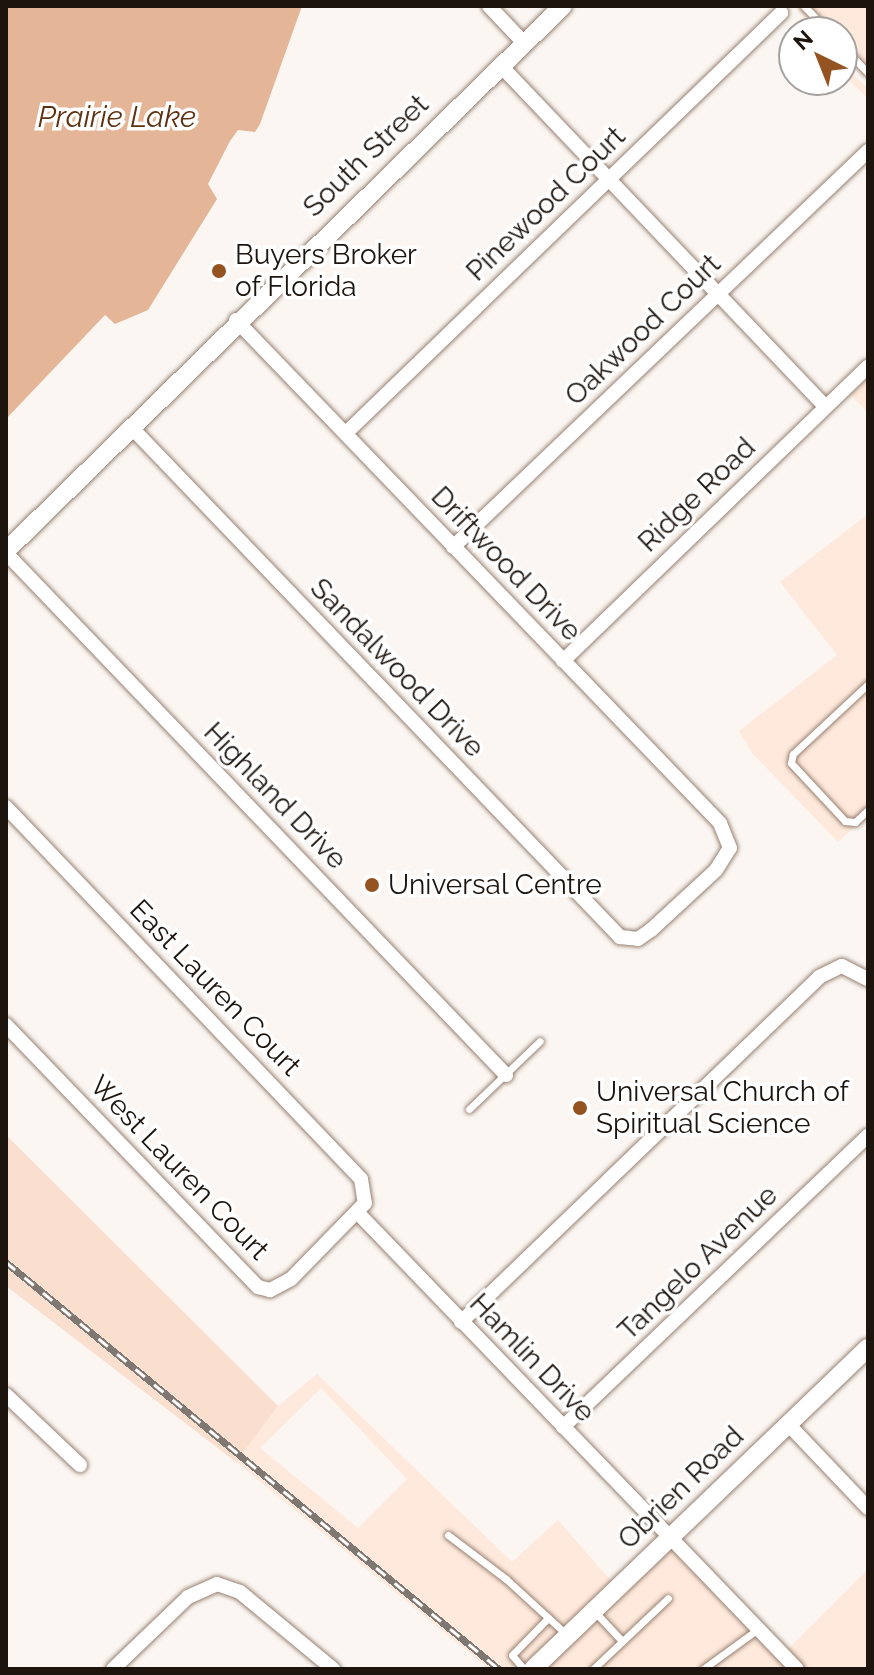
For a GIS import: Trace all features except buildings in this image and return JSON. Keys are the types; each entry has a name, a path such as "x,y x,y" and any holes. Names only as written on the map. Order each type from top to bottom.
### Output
{"street":[{"path":"489,6 524,43"},
{"name":"South Street","path":"6,552 236,320 563,6"},
{"name":"Pinewood Court","path":"346,433 781,13"},
{"path":"500,65 826,407"},
{"name":"Oakwood Court","path":"453,547 868,151"},
{"name":"Driftwood Drive","path":"236,320 720,823 730,848"},
{"name":"Ridge Road","path":"563,661 868,366"},
{"name":"Sandalwood Drive","path":"131,427 606,925 629,940 651,930 716,870 730,848"},
{"name":"Highland Drive","path":"6,552 506,1075"},
{"name":"East Lauren Court","path":"6,807 361,1179 366,1193 358,1213"},
{"path":"461,1322 819,977 842,966 868,979"},
{"name":"West Lauren Court","path":"6,1025 258,1287 270,1290 291,1279 358,1213"},
{"name":"Tangelo Avenue","path":"563,1427 868,1136"},
{"name":"Hamlin Drive","path":"358,1213 797,1669"},
{"name":"Obrien Road","path":"533,1669 868,1348"},
{"path":"6,1395 80,1465"},
{"path":"788,1424 868,1508"},
{"path":"113,1669 188,1597 217,1584 240,1592 333,1669"}],"lane":[{"path":"868,684 793,754 791,763 845,821 855,822 868,810"},
{"path":"469,1109 540,1041"},
{"path":"448,1535 568,1636"},
{"path":"593,1669 668,1598"},
{"path":"594,1611 622,1641"},
{"path":"524,1669 512,1655 548,1618"},
{"path":"703,1669 758,1629"}],"shaded area":[{"path":"794,6 868,6 868,80 858,70 858,16 804,16"},
{"path":"858,79 868,89 868,99 858,89"},
{"path":"868,377 868,413 850,394"},
{"path":"868,514 868,814 838,842 753,754 739,731 837,655 780,582"},
{"path":"6,1135 278,1406 236,1462 6,1286"},
{"path":"317,1374 512,1562 558,1520 612,1582 521,1669 489,1669 236,1462 278,1406","holes":["321,1388 407,1479 358,1528 260,1448"]},
{"path":"670,1548 773,1655 781,1656 868,1569 868,1669 543,1669"}],"water":[{"name":"Prairie Lake","path":"6,6 302,6 260,124 255,132 238,130 230,141 208,184 217,199 148,310 115,324 105,315 6,419"}],"railway":[{"path":"6,1262 499,1669"}],"place":[{"name":"Buyers Broker of Florida","path":"219,271"},
{"name":"Universal Centre","path":"372,885"},
{"name":"Universal Church of Spiritual Science","path":"580,1108"}]}
